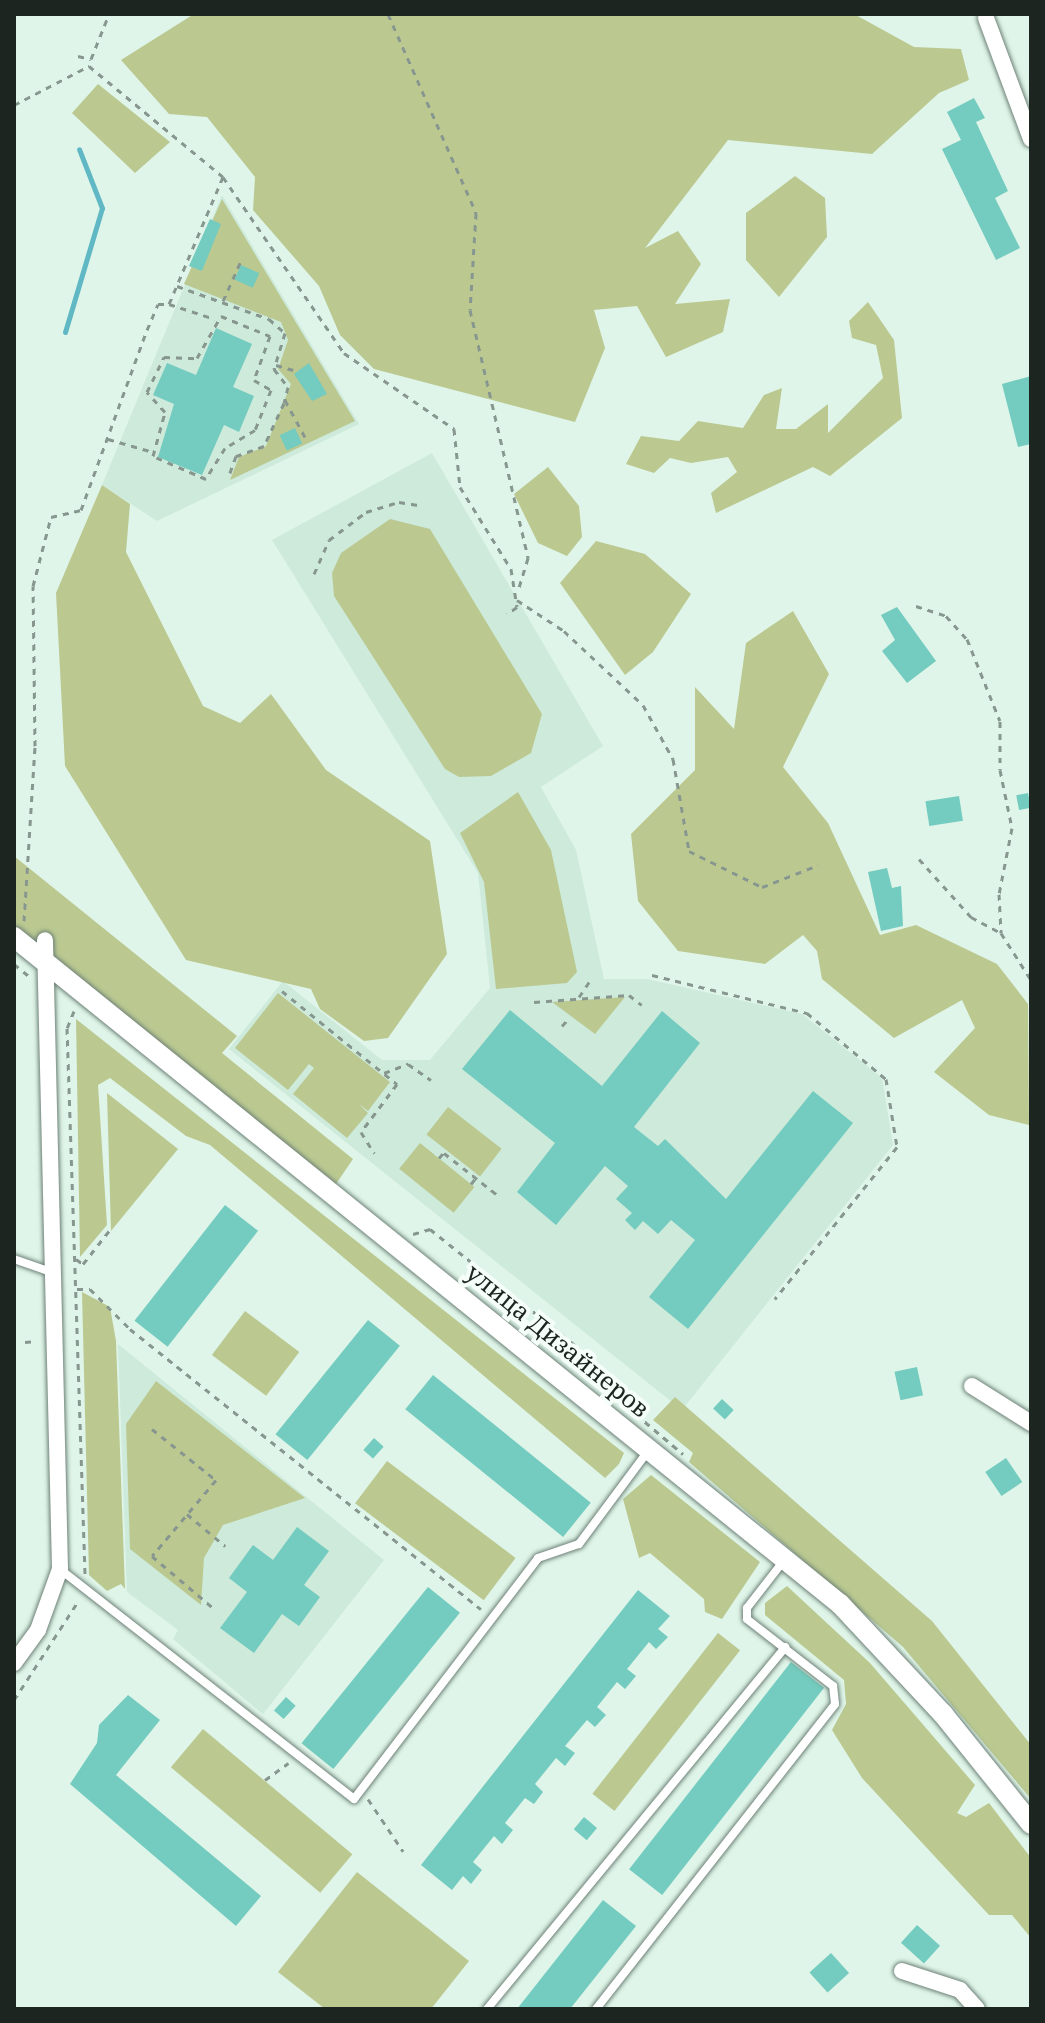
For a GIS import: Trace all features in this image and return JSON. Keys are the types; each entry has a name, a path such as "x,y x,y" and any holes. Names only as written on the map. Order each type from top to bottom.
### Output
{"street":[{"path":"986,18 1031,139"},
{"name":"улица Дизайнеров","path":"19,931 47,964 786,1558 890,1654 1031,1824"},
{"path":"14,1663 38,1630 57,1587 60,1569 45,940"},
{"path":"972,1386 1031,1423"},
{"path":"902,1971 960,1990 977,2009"}],"lane":[{"path":"14,1259 54,1273"},
{"path":"60,1569 354,1799 544,1553 579,1544 651,1448"},
{"path":"596,2009 835,1704 833,1686 747,1619 747,1608 786,1558"},
{"path":"487,2009 785,1647"}],"path":[{"path":"78,56 91,59 109,14"},
{"path":"388,14 476,213 470,310 528,558 517,597"},
{"path":"14,105 89,66 223,177 344,353 454,429 460,487 511,569 517,607 507,614"},
{"path":"169,304 223,177"},
{"path":"223,301 240,263"},
{"path":"177,286 223,301 281,326 276,365 288,387 285,400 264,446 236,456 228,478"},
{"path":"19,931 35,746 33,586 51,517 81,510 158,304 169,304 270,336 254,376 271,390 255,430 225,448 206,479 157,462 153,452 165,412 147,392 164,357 197,358 215,319"},
{"path":"276,365 293,370"},
{"path":"285,400 305,437"},
{"path":"108,439 153,452"},
{"path":"314,574 329,540 366,512 399,502 423,506"},
{"path":"517,597 564,631 643,705 673,759 689,851 762,887 818,865"},
{"path":"916,606 946,616 967,639 1000,721 1000,770 1012,828 999,894 1001,933"},
{"path":"919,859 971,917 1001,933 1031,980"},
{"path":"14,917 19,931"},
{"path":"19,931 45,940"},
{"path":"652,975 807,1013 886,1079 897,1147 775,1299"},
{"path":"579,997 591,979"},
{"path":"282,991 397,1084 359,1139 374,1153"},
{"path":"534,1002 629,995 642,1005"},
{"path":"562,1026 570,1017"},
{"path":"384,1073 408,1064 431,1080"},
{"path":"439,1158 445,1151 500,1197"},
{"path":"471,1184 477,1177"},
{"path":"402,1226 413,1235 430,1229 576,1346 571,1361 582,1369"},
{"path":"76,1259 83,1264 109,1231"},
{"path":"77,1289 90,1289 130,1329 492,1618"},
{"path":"593,1378 685,1452 673,1466"},
{"path":"152,1429 216,1480 152,1556 212,1607"},
{"path":"187,1514 225,1546"},
{"path":"265,1780 295,1754"}],"shaded area":[{"path":"222,195 359,424 157,521 102,485"},
{"path":"432,453 603,746 541,787 576,850 604,979 647,979 802,1014 882,1078 893,1145 682,1410 229,1049 283,981 382,1060 430,1060 490,988 478,873 272,540"},
{"path":"118,1344 384,1560 263,1714 173,1639 178,1630 127,1592"}],"green space":[{"path":"194,14 854,14 914,47 961,49 969,80 939,93 872,154 728,140 645,248 678,231 701,264 675,304 730,299 723,332 666,357 637,306 594,310 605,348 575,422 374,369 340,335 319,286 253,210 255,177 207,117 169,114 121,60"},
{"path":"98,84 170,142 135,173 72,113"},
{"path":"795,176 825,198 827,237 779,297 746,260 746,213"},
{"path":"222,199 355,421 230,480 239,457 266,446 291,384 278,369 288,340 281,322 184,284"},
{"path":"868,302 894,340 902,418 830,476 813,467 716,513 711,493 737,472 728,457 691,463 670,458 654,473 626,464 641,436 679,441 698,421 743,428 764,395 782,388 776,429 796,429 828,404 828,433 883,378 876,345 852,338 849,321"},
{"path":"548,467 579,506 582,537 567,556 538,543 514,494"},
{"path":"102,485 130,504 126,552 203,706 240,723 271,694 326,770 430,841 447,954 388,1038 364,1041 320,1009 311,989 186,960 65,766 56,593"},
{"path":"390,519 430,529 542,714 531,753 491,776 459,777 445,769 334,596 332,573 341,553"},
{"path":"596,541 645,554 691,594 653,652 625,675 560,583"},
{"path":"793,611 829,674 783,767 828,823 880,935 916,925 997,964 1028,1004 1029,1125 989,1115 934,1072 975,1028 962,1000 894,1038 822,979 817,951 803,935 765,964 678,951 638,901 631,834 695,770 695,687 734,729 746,643"},
{"path":"518,792 551,850 577,972 567,983 496,989 484,882 460,833"},
{"path":"14,856 237,1036 222,1053 353,1159 336,1184 14,928"},
{"path":"278,993 390,1082 368,1111 359,1104 368,1113 347,1138 293,1094 314,1068 309,1064 288,1090 235,1048"},
{"path":"625,997 595,1034 552,1002"},
{"path":"76,1019 624,1453 619,1464 605,1478 210,1145 186,1136 110,1078 98,1085 107,1225 80,1257"},
{"path":"107,1093 178,1149 111,1231"},
{"path":"448,1107 502,1149 480,1176 426,1135"},
{"path":"420,1143 474,1187 454,1213 399,1169"},
{"path":"82,1292 110,1307 116,1341 125,1589 121,1584 107,1591 89,1575"},
{"path":"245,1311 299,1352 266,1396 212,1355"},
{"path":"156,1381 305,1498 223,1525 204,1558 201,1605 130,1549 126,1424"},
{"path":"675,1397 932,1621 1031,1745 1031,1799 903,1647 689,1462 693,1453 653,1420"},
{"path":"387,1461 516,1558 484,1600 355,1503"},
{"path":"651,1475 760,1562 722,1619 705,1612 704,1599 650,1553 639,1558 623,1499"},
{"path":"787,1586 870,1663 975,1785 957,1813 966,1817 989,1803 1031,1858 1031,1938 1012,1915 989,1915 862,1778 832,1730 846,1704 844,1680 765,1615 765,1603"},
{"path":"718,1633 740,1650 614,1811 592,1794"},
{"path":"203,1729 352,1854 320,1893 171,1767"},
{"path":"357,1872 469,1961 431,2009 325,2009 278,1972"}],"building":[{"path":"974,98 985,118 976,122 1008,191 995,198 1020,248 996,260 942,149 961,140 947,112"},
{"path":"210,219 221,224 202,271 189,266"},
{"path":"241,265 259,273 253,288 234,280"},
{"path":"216,328 252,344 233,387 254,396 239,432 224,425 202,475 158,457 174,404 153,395 167,363 196,375"},
{"path":"309,363 327,394 312,401 294,374"},
{"path":"1031,376 1031,444 1018,447 1002,384"},
{"path":"295,428 302,443 287,451 280,435"},
{"path":"897,607 936,661 907,683 882,651 895,640 881,615"},
{"path":"1028,793 1031,808 1019,810 1016,795"},
{"path":"959,796 963,821 929,826 925,801"},
{"path":"887,868 892,888 901,886 903,926 881,931 868,872"},
{"path":"510,1010 602,1086 662,1011 700,1043 634,1127 658,1146 665,1139 726,1199 813,1091 853,1123 688,1329 649,1297 695,1240 671,1220 658,1234 643,1221 635,1230 625,1220 632,1213 616,1199 628,1186 605,1166 556,1225 517,1192 555,1143 462,1069"},
{"path":"225,1205 258,1231 168,1347 134,1321"},
{"path":"368,1320 400,1346 307,1460 275,1434"},
{"path":"917,1367 923,1395 901,1400 895,1372"},
{"path":"433,1375 591,1503 563,1537 405,1409"},
{"path":"722,1399 734,1410 725,1419 713,1409"},
{"path":"374,1438 384,1447 373,1459 363,1450"},
{"path":"1006,1458 1022,1482 1001,1496 985,1472"},
{"path":"297,1527 329,1551 304,1585 320,1597 299,1626 282,1614 254,1653 220,1628 247,1592 229,1578 253,1545 273,1560"},
{"path":"428,1587 460,1613 333,1769 302,1743"},
{"path":"638,1590 670,1616 658,1629 668,1637 656,1649 649,1642 627,1669 636,1676 625,1689 617,1682 597,1707 606,1715 595,1727 587,1720 565,1746 575,1753 565,1766 556,1758 535,1784 543,1792 534,1804 525,1798 505,1823 513,1830 502,1844 494,1836 473,1862 482,1870 471,1884 463,1876 452,1890 421,1865"},
{"path":"791,1662 824,1688 662,1895 629,1869"},
{"path":"128,1695 160,1720 116,1775 261,1896 236,1926 70,1784 97,1743 99,1725"},
{"path":"286,1697 296,1706 284,1719 274,1710"},
{"path":"584,1817 597,1828 587,1840 574,1829"},
{"path":"603,1900 636,1926 570,2009 517,2009"},
{"path":"917,1925 940,1946 924,1964 901,1943"},
{"path":"831,1953 849,1973 828,1992 809,1972"}],"waterway":[{"path":"65,332 102,208 79,149"}]}
